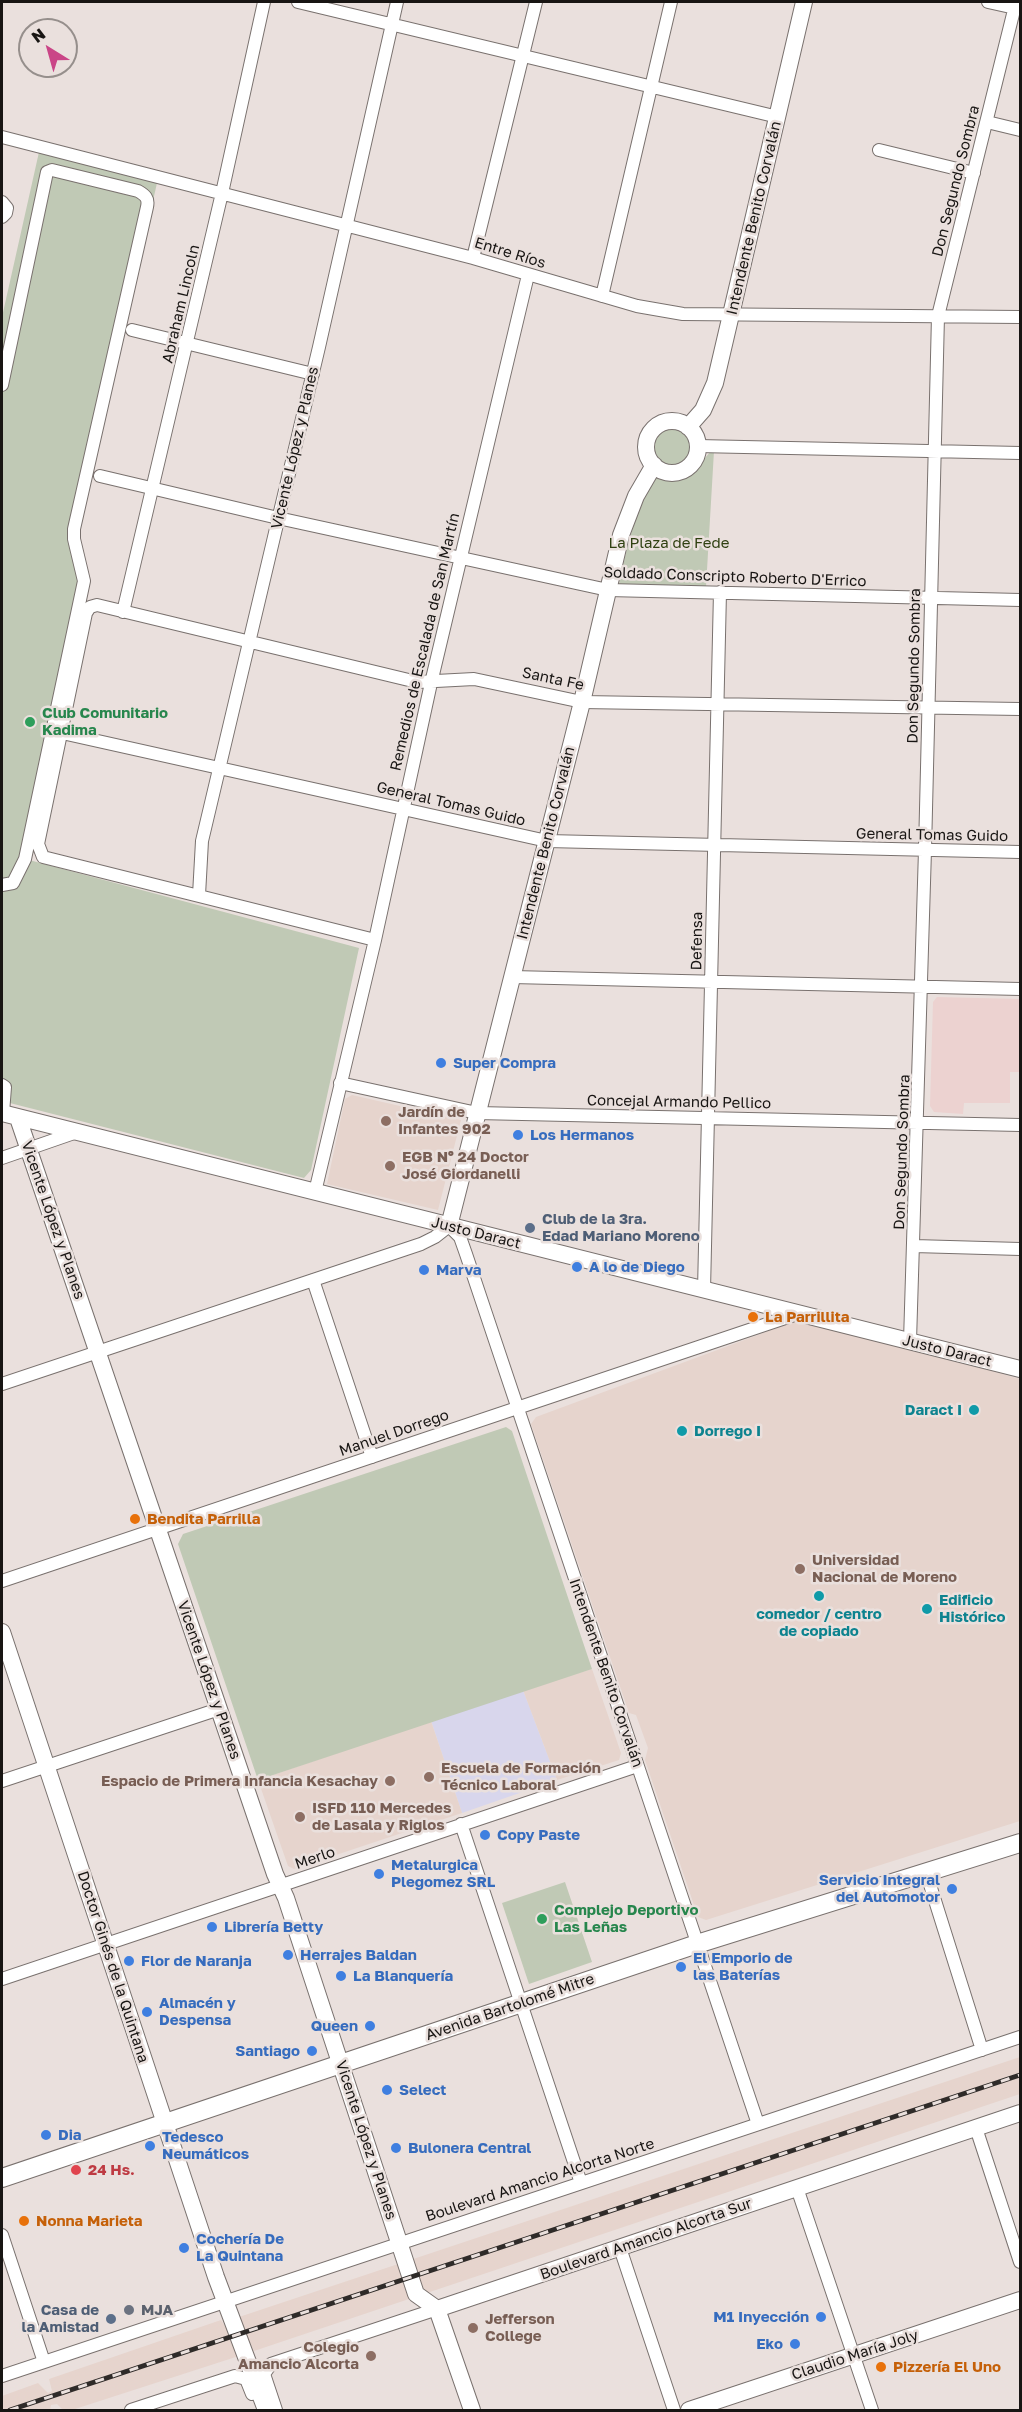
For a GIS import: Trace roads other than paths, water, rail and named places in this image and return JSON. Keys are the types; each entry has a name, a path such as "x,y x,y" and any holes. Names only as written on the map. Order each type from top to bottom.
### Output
{"main road":[{"name":"Avenida Bartolomé Mitre","path":"2,2178 520,2002 1020,1843"}],"street":[{"name":"Abraham Lincoln","path":"123,612 222,193 264,2"},
{"path":"298,2 778,117"},
{"name":"Vicente López y Planes","path":"199,895 202,841 313,374 397,2"},
{"path":"473,258 536,2"},
{"path":"602,296 671,2"},
{"name":"Intendente Benito Corvalán","path":"688,426 704,410 709,401 733,315 804,2"},
{"path":"988,2 1016,5"},
{"name":"Don Segundo Sombra","path":"910,1341 918,1123 938,316 1016,5"},
{"path":"987,122 1020,130"},
{"name":"Entre Ríos","path":"2,137 473,258 637,306 683,314 1020,317"},
{"path":"879,150 974,173"},
{"path":"2,385 47,172 52,170 138,191 145,195 148,202 147,207 76,513 74,539 83,572 82,593 25,859 13,883 2,885"},
{"path":"2,202 7,210 2,217"},
{"name":"Remedios de Escalada de San Martín","path":"315,1192 375,940 402,808 459,558 528,275"},
{"path":"132,330 313,374"},
{"path":"674,421 688,426 694,433 698,446 696,455 686,468 669,472 654,465 646,449 651,432 665,422 674,421"},
{"path":"698,446 1020,453"},
{"name":"Intendente Benito Corvalán","path":"654,465 636,496 628,516 608,590 582,702 449,1226 460,1238 466,1254 758,2124"},
{"name":"Soldado Conscripto Roberto D'Errico","path":"100,476 608,590 1020,600"},
{"name":"Defensa","path":"704,1290 720,592"},
{"name":"Santa Fe","path":"62,733 86,614 90,607 97,605 417,682 474,679 582,702 1020,709"},
{"path":"62,733 38,844 43,856 375,940"},
{"name":"General Tomas Guido","path":"62,733 547,841 1020,852"},
{"path":"512,977 1020,989"},
{"name":"Concejal Armando Pellico","path":"340,1083 477,1113 1020,1125"},
{"path":"2,1085 5,1087 8,1115"},
{"name":"Vicente López y Planes","path":"8,1115 29,1149 341,2063 416,2294"},
{"name":"Justo Daract","path":"8,1115 1020,1369"},
{"path":"2,1158 78,1132"},
{"path":"2,1384 435,1237 449,1226"},
{"path":"914,1246 1020,1249"},
{"path":"313,1280 372,1456"},
{"name":"Manuel Dorrego","path":"2,1581 797,1314"},
{"name":"Doctor Ginés de la Quintana","path":"2,1632 225,2301 266,2410"},
{"path":"2,1781 219,1709"},
{"name":"Merlo","path":"2,1979 637,1766"},
{"path":"461,1824 581,2182"},
{"path":"926,1872 982,2050"},
{"name":"Boulevard Amancio Alcorta Norte","path":"2,2376 1020,2037"},
{"name":"Boulevard Amancio Alcorta Sur","path":"276,2410 264,2374 271,2364 1020,2113"},
{"path":"976,2128 1020,2262"},
{"path":"797,2188 872,2410"},
{"path":"2,2235 44,2362"},
{"path":"620,2248 674,2410"},
{"path":"409,2318 416,2294 437,2309 472,2410"},
{"name":"Claudio María Joly","path":"689,2410 1020,2300"},
{"path":"131,2410 235,2376 246,2379 257,2410"}],"railway":[{"path":"10,2410 1020,2075"}],"place":[{"name":"Club Comunitario Kadima","path":"30,722"},
{"name":"Super Compra","path":"441,1063"},
{"name":"Jardín de Infantes 902","path":"386,1121"},
{"name":"Los Hermanos","path":"518,1135"},
{"name":"EGB Nº 24 Doctor José Giordanelli","path":"390,1166"},
{"name":"Club de la 3ra. Edad Mariano Moreno","path":"530,1228"},
{"name":"A lo de Diego","path":"577,1267"},
{"name":"Marva","path":"424,1270"},
{"name":"La Parrillita","path":"753,1317"},
{"name":"Daract I","path":"974,1410"},
{"name":"Dorrego I","path":"682,1431"},
{"name":"Bendita Parrilla","path":"135,1519"},
{"name":"Universidad Nacional de Moreno","path":"800,1569"},
{"name":"comedor / centro de copiado","path":"819,1596"},
{"name":"Edificio Histórico","path":"927,1609"},
{"name":"Escuela de Formación Técnico Laboral","path":"429,1777"},
{"name":"Espacio de Primera Infancia Kesachay","path":"390,1781"},
{"name":"ISFD 110 Mercedes de Lasala y Riglos","path":"300,1817"},
{"name":"Copy Paste","path":"485,1835"},
{"name":"Metalurgica Plegomez SRL","path":"379,1874"},
{"name":"Servicio Integral del Automotor","path":"952,1889"},
{"name":"Complejo Deportivo Las Leñas","path":"542,1919"},
{"name":"Librería Betty","path":"212,1927"},
{"name":"Herrajes Baldan","path":"288,1955"},
{"name":"Flor de Naranja","path":"129,1961"},
{"name":"El Emporio de las Baterías","path":"681,1967"},
{"name":"La Blanquería","path":"341,1976"},
{"name":"Almacén y Despensa","path":"147,2012"},
{"name":"Queen","path":"370,2026"},
{"name":"Santiago","path":"312,2051"},
{"name":"Select","path":"387,2090"},
{"name":"Dia","path":"46,2135"},
{"name":"Tedesco Neumáticos","path":"150,2146"},
{"name":"Bulonera Central","path":"396,2148"},
{"name":"24 Hs.","path":"76,2170"},
{"name":"Nonna Marieta","path":"24,2221"},
{"name":"Cochería De La Quintana","path":"184,2248"},
{"name":"MJA","path":"129,2310"},
{"name":"M1 Inyección","path":"821,2317"},
{"name":"Casa de la Amistad","path":"111,2319"},
{"name":"Jefferson College","path":"473,2328"},
{"name":"Eko","path":"795,2344"},
{"name":"Colegio Amancio Alcorta","path":"371,2356"},
{"name":"Pizzería El Uno","path":"881,2367"}],"park label":[{"name":"La Plaza de Fede","path":"669,543"}]}
